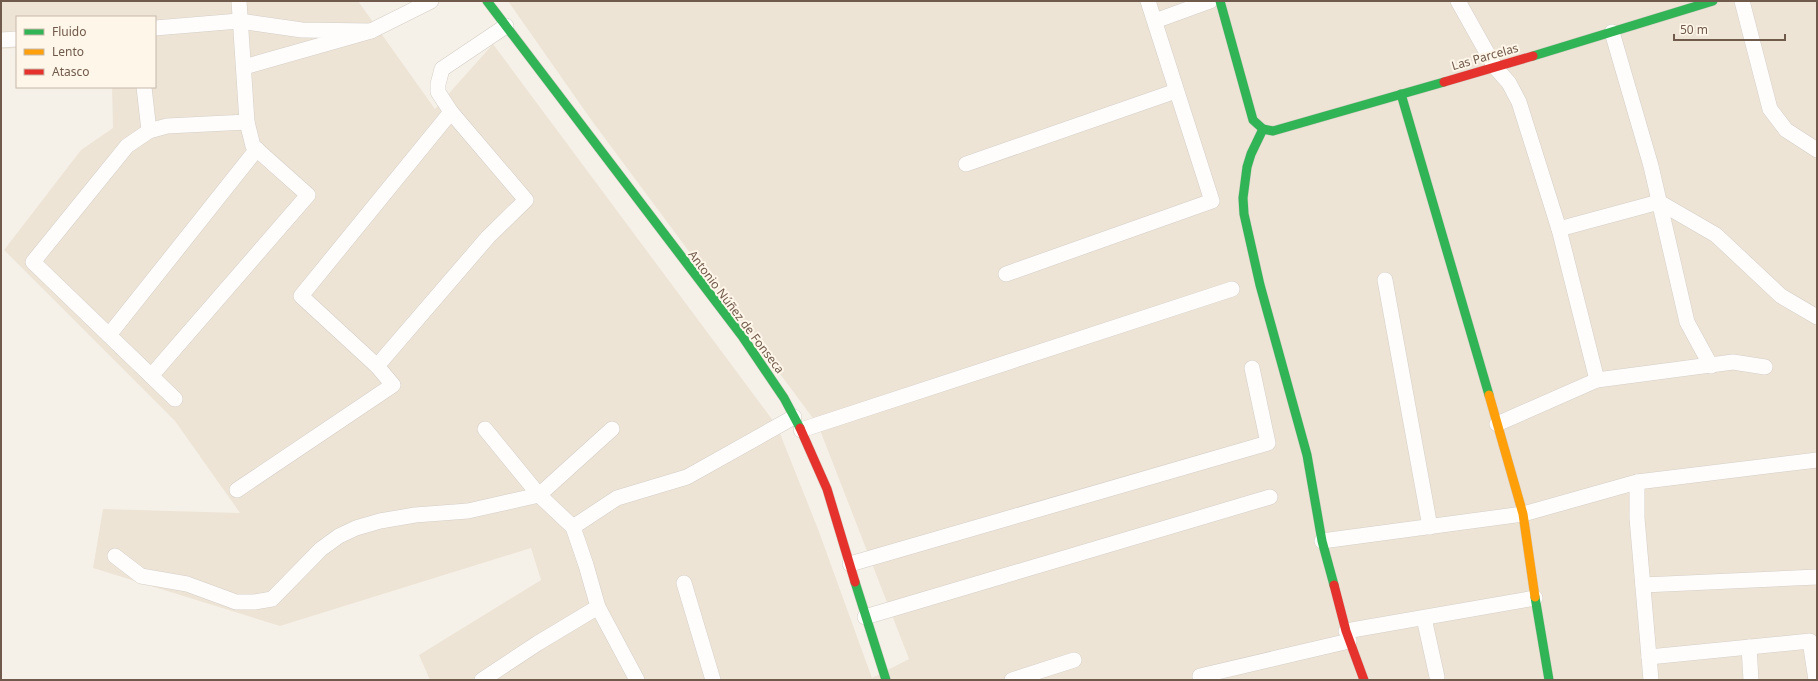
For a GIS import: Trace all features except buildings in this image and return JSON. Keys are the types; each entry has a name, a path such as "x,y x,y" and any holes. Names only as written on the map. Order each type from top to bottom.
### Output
{"street":[{"path":"151,376 308,195 253,146 247,122 244,67 239,21 239,1"},
{"path":"244,67 371,31 431,1"},
{"name":"Antonio Núñez de Fonseca","path":"487,1 742,336 764,366 798,423 827,489 865,617 886,680"},
{"path":"1006,274 1212,202 1148,1"},
{"path":"1155,21 1210,1"},
{"path":"1220,1 1251,114 1258,125 1263,129 1251,154 1247,167 1243,198 1244,214 1260,285 1307,454 1322,541 1348,636 1364,680"},
{"path":"1458,1 1495,67 1509,83 1519,102 1559,229 1596,380"},
{"name":"Las Parcelas","path":"1263,129 1278,130 1495,67 1713,1"},
{"path":"1742,1 1770,109 1786,130 1817,150"},
{"path":"156,28 239,21 302,30 371,31"},
{"path":"377,366 488,237 526,200 451,112 438,92 438,84 442,69 506,26"},
{"path":"1612,32 1651,166 1687,322 1711,366"},
{"path":"1,40 16,39"},
{"path":"144,88 149,132"},
{"path":"966,164 1176,91"},
{"path":"1401,94 1523,514 1549,680"},
{"path":"237,490 393,386 377,366 301,296 451,112"},
{"path":"175,399 33,262 127,146 149,132 166,126 247,122"},
{"path":"109,335 257,149"},
{"path":"1559,229 1659,202 1716,235 1781,296 1817,317"},
{"path":"1385,280 1430,527"},
{"path":"573,527 617,498 686,477 798,423 1232,289"},
{"path":"1497,424 1596,380 1733,362 1765,367"},
{"path":"850,564 1268,443 1252,368"},
{"path":"485,429 539,495 573,527 598,607 637,680"},
{"path":"115,556 141,576 187,584 236,602 254,602 272,598 321,549 339,536 356,528 380,521 415,515 468,511 539,495 612,430"},
{"path":"1322,541 1523,514 1637,482 1817,460"},
{"path":"1637,482 1637,518 1651,680"},
{"path":"865,617 1270,497"},
{"path":"1643,586 1817,577"},
{"path":"684,583 713,680"},
{"path":"1200,676 1348,636 1424,618 1535,598"},
{"path":"482,680 538,643 598,607"},
{"path":"1424,618 1437,677"},
{"path":"1649,657 1810,640 1816,680"},
{"path":"1749,647 1751,680"},
{"path":"1012,680 1074,660"}],"shaded area":[{"path":"1,1 358,1 435,109 493,44 777,426 818,529 872,678 909,659 818,425 592,121 508,1 1817,1 1817,680 430,680 419,655 541,580 531,548 280,626 93,568 103,509 240,513 175,421 4,250 81,150 113,128 112,88 156,88 156,16 16,16 16,48 1,49"}],"traffic: fast":[{"path":"487,1 742,336 784,398 800,428"},
{"path":"1220,1 1253,120 1263,129 1273,131 1444,82"},
{"path":"1533,56 1713,1"},
{"path":"1401,94 1489,395"},
{"path":"1263,129 1251,154 1247,167 1243,198 1244,214 1260,285 1307,455 1322,541 1334,585"},
{"path":"855,582 886,680"},
{"path":"1535,597 1549,680"}],"traffic: slow":[{"path":"1489,395 1523,514 1535,597"}],"traffic: jam":[{"path":"1444,82 1533,56"},
{"path":"800,428 827,489 855,582"},
{"path":"1334,585 1346,631 1364,680"}]}
